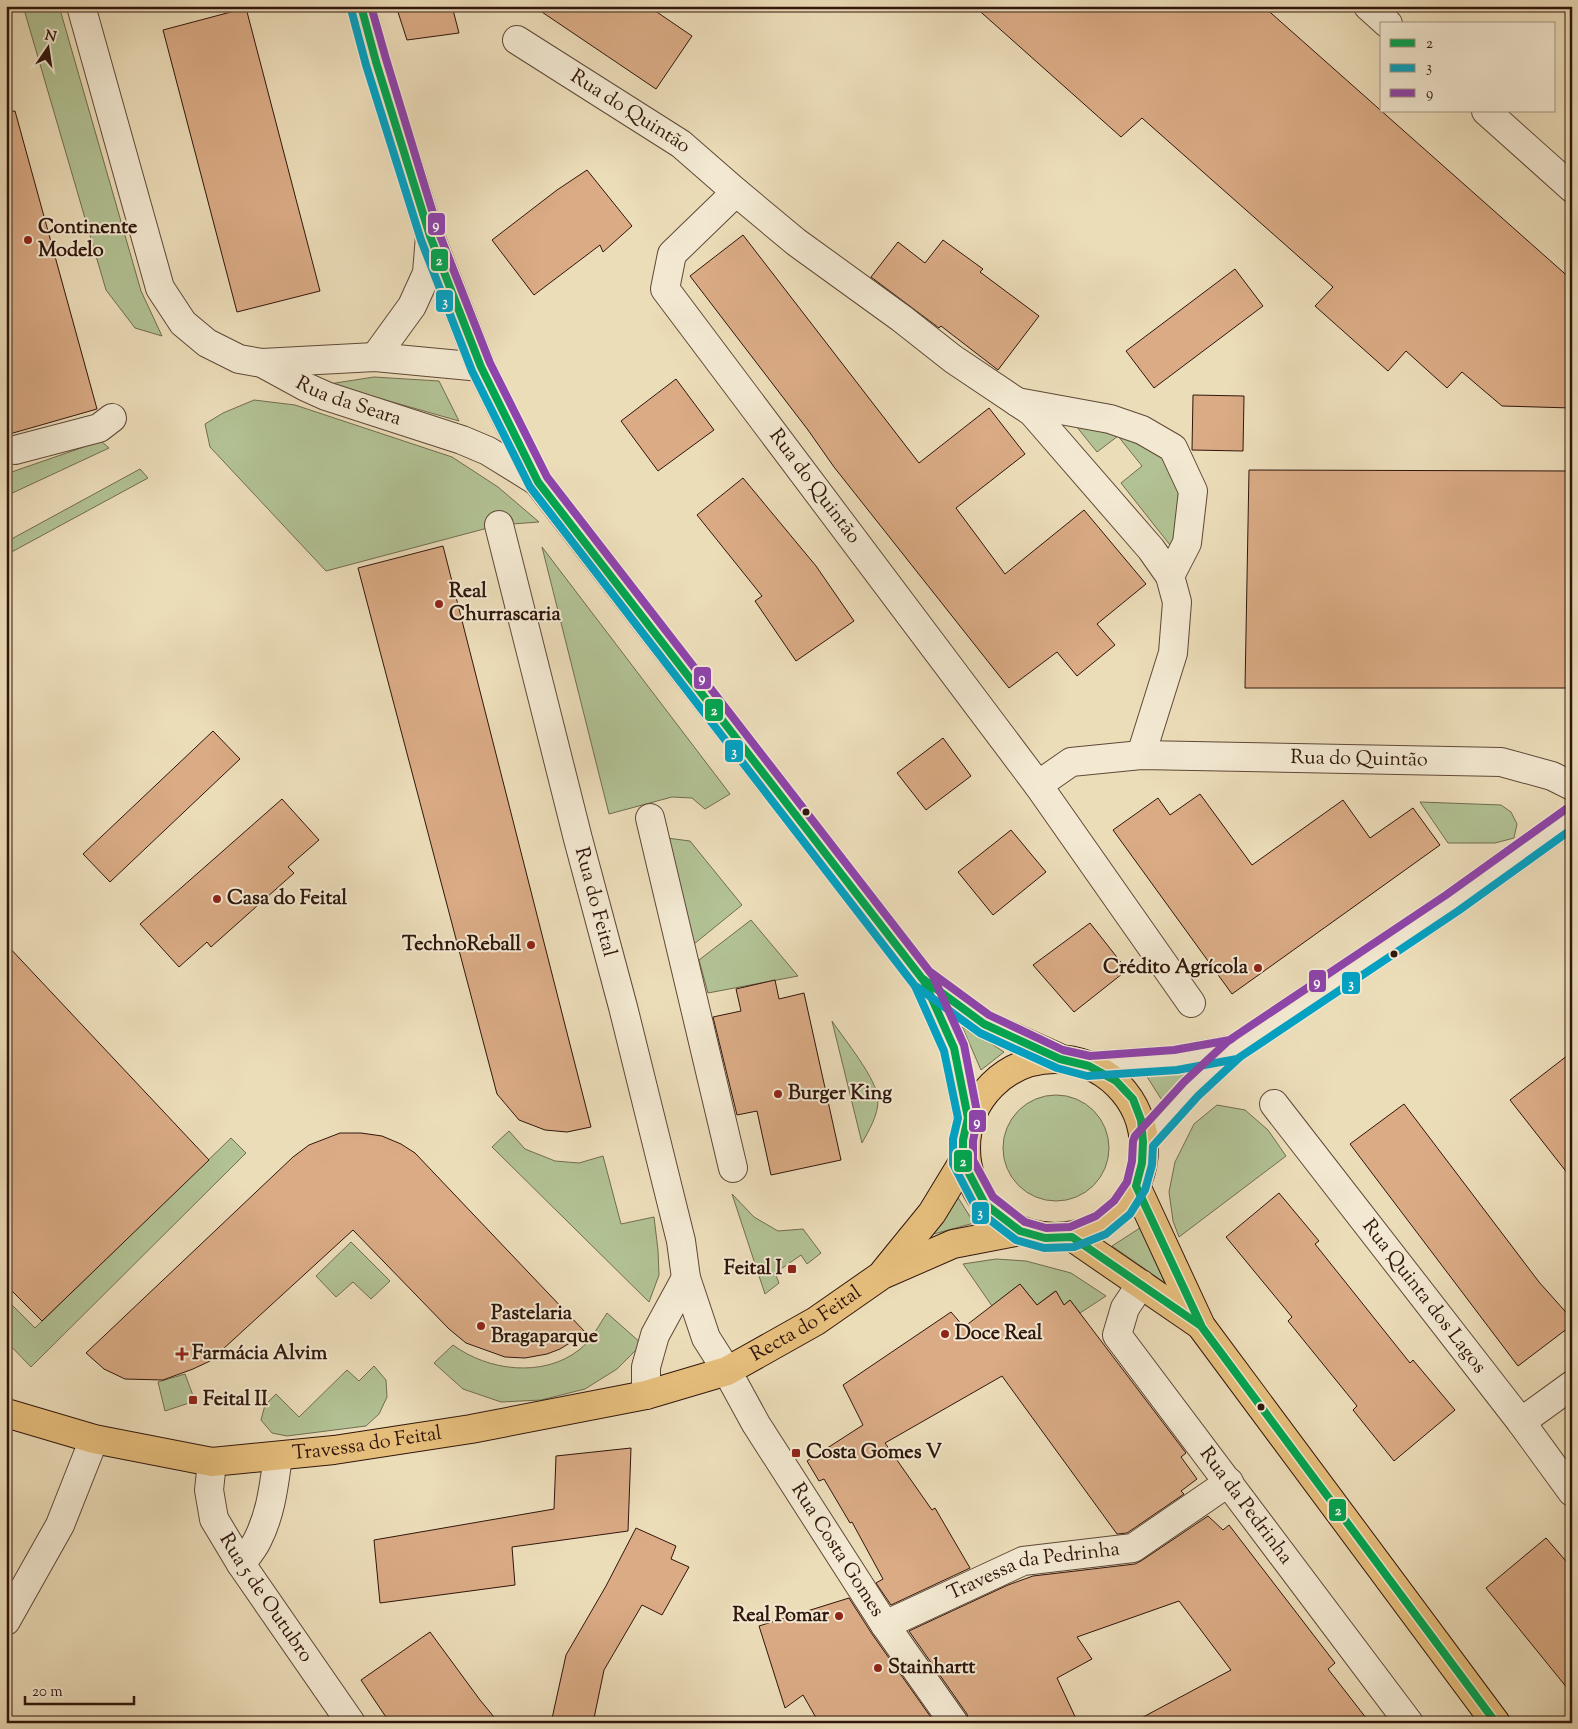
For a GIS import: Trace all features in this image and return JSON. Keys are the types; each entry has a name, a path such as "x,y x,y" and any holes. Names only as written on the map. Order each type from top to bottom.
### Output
{"main road":[{"path":"361,6 376,62 430,236 481,367 538,482 924,981 954,1048 968,1118"},
{"path":"924,981 984,1024 1060,1058"},
{"name":"Recta do Feital","path":"1060,1058 1089,1066 1116,1081 1133,1099 1141,1120 1143,1142 1142,1162 1136,1186 1122,1208 1101,1225 1072,1237 1045,1238 1020,1231 985,1204 963,1162 962,1140 968,1118 988,1090 1008,1071 1030,1060 1060,1058"},
{"name":"Recta do Feital","path":"882,1275 932,1213 963,1162"},
{"path":"1136,1186 1201,1326 1496,1723"},
{"name":"Recta do Feital","path":"727,1371 816,1321 882,1275 953,1244 1020,1231"},
{"path":"1072,1237 1201,1326"},
{"name":"Travessa do Feital","path":"6,1413 94,1439 212,1462 334,1450 471,1428 646,1395 727,1371"}],"street":[{"path":"81,6 160,288 183,323 207,342 239,359 262,363"},
{"path":"1368,6 1386,22"},
{"name":"Rua do Quintão","path":"517,40 681,144 796,242 901,318 953,359 1032,412 1151,549 1170,576 1177,602 1174,653 1140,755"},
{"path":"1487,112 1572,188"},
{"name":"Rua do Quintão","path":"736,192 672,254 665,289 1038,786 1191,1003"},
{"path":"375,357 412,306 427,274 430,236"},
{"name":"Rua da Seara","path":"262,363 375,357 481,367"},
{"name":"Rua da Seara","path":"262,363 326,396 462,440 488,451 538,482"},
{"name":"Rua do Quintão","path":"1016,401 1110,419 1142,430 1173,448 1193,491 1187,543 1170,576"},
{"path":"15,450 99,428 112,418"},
{"name":"Rua do Feital","path":"499,525 576,829 624,1007 681,1241 686,1278 706,1338 727,1371"},
{"name":"Rua do Quintão","path":"1038,786 1071,762 1140,755 1501,762 1552,776 1572,786"},
{"name":"Recta do Feital","path":"1143,1142 1190,1089 1234,1049 1452,903 1572,817"},
{"path":"650,818 733,1168"},
{"name":"Recta do Feital","path":"1089,1066 1168,1060 1234,1049"},
{"name":"Rua Quinta dos Lagos","path":"1274,1104 1521,1422 1572,1492"},
{"path":"646,1395 646,1367 655,1336 686,1278"},
{"name":"Rua da Pedrinha","path":"1141,1284 1124,1308 1117,1335 1409,1723"},
{"name":"Rua Costa Gomes","path":"727,1371 756,1424 885,1625 954,1723"},
{"path":"1521,1422 1572,1385"},
{"path":"6,1621 60,1525 94,1439"},
{"path":"241,1564 257,1542 269,1513 278,1456"},
{"name":"Rua 5 de Outubro","path":"212,1462 209,1490 214,1519 241,1564 351,1723"},
{"name":"Travessa da Pedrinha","path":"885,1625 1023,1561 1133,1548 1229,1482"}],"green space":[{"path":"23,6 59,6 141,291 162,336 135,328 106,290"},
{"path":"374,377 439,381 459,421 329,384"},
{"path":"254,400 295,405 452,457 498,487 539,522 499,525 326,571 210,447 205,424 223,413"},
{"path":"1076,426 1129,437 1160,454 1178,478 1180,503 1176,534 1170,545 1121,483 1142,466 1118,436 1097,452"},
{"path":"101,441 109,448 6,496 6,474"},
{"path":"140,469 148,478 6,555 6,542"},
{"path":"542,547 730,794 705,809 692,798 672,797 609,814"},
{"path":"1420,802 1501,805 1511,812 1517,824 1514,838 1495,843 1448,843"},
{"path":"667,838 690,841 742,905 694,944"},
{"path":"751,920 798,976 708,993 699,960"},
{"path":"832,1021 867,1071 877,1092 878,1100 873,1123 862,1143"},
{"path":"961,1024 1004,1052 981,1070"},
{"path":"1202,1067 1165,1105 1144,1072"},
{"path":"1056,1095 1076,1099 1093,1111 1105,1128 1109,1148 1105,1168 1093,1185 1076,1197 1056,1201 1036,1197 1019,1185 1007,1168 1003,1148 1007,1128 1019,1111 1036,1099"},
{"path":"1217,1105 1245,1110 1268,1130 1286,1156 1179,1237 1173,1221 1169,1192 1175,1162 1194,1124"},
{"path":"509,1131 525,1149 555,1161 579,1163 603,1156 621,1224 654,1217 659,1275 649,1302 492,1147"},
{"path":"231,1138 246,1153 31,1367 6,1341 6,1299 35,1328"},
{"path":"732,1194 754,1217 778,1231 803,1229 821,1253 807,1264 801,1255 775,1273 779,1283 765,1294"},
{"path":"957,1196 974,1223 930,1235"},
{"path":"1143,1226 1165,1283 1112,1246"},
{"path":"351,1242 390,1281 371,1299 353,1282 336,1297 316,1276"},
{"path":"996,1259 1026,1261 1071,1273 1106,1296 1080,1313 1070,1300 1064,1305 1055,1291 1037,1305 1020,1284 992,1306 963,1264"},
{"path":"607,1313 642,1344 617,1369 585,1389 541,1400 501,1402 463,1389 434,1363 453,1345 482,1361 499,1365 533,1368 549,1365 565,1359 579,1350 594,1333"},
{"path":"374,1366 386,1380 387,1397 379,1414 366,1426 287,1436 272,1433 261,1420 265,1405 276,1394 299,1417 347,1370 359,1381"},
{"path":"185,1374 195,1401 165,1411 158,1382"}],"building":[{"path":"396,6 452,6 459,33 407,40"},
{"path":"533,6 648,6 692,36 656,89"},
{"path":"974,6 1263,6 1380,110 1380,112 1383,112 1572,280 1572,408 1502,406 1462,372 1447,388 1406,351 1388,371 1315,306 1333,287 1142,118 1121,137"},
{"path":"246,8 320,291 237,312 163,30"},
{"name":"Continente Modelo","path":"15,111 97,409 6,435 6,112"},
{"path":"587,170 632,226 603,252 600,245 534,295 492,240 557,190"},
{"path":"743,235 919,463 989,408 1025,454 956,508 1005,574 1084,510 1146,584 1097,624 1115,645 1077,676 1057,652 1009,688 834,467 808,430 690,276"},
{"path":"943,240 983,269 980,272 1039,316 998,370 941,326 939,328 871,277 898,242 925,263"},
{"path":"1235,269 1263,306 1154,388 1126,351"},
{"path":"676,379 714,430 658,471 621,421"},
{"path":"1193,395 1244,396 1243,451 1192,450"},
{"path":"1249,470 1572,471 1572,688 1245,688"},
{"path":"743,478 816,566 854,621 796,661 755,601 762,596 697,515"},
{"path":"443,546 591,1127 567,1132 545,1130 519,1120 497,1094 358,568"},
{"path":"213,731 240,759 110,882 83,854"},
{"path":"943,738 971,776 926,810 897,773"},
{"path":"1200,794 1252,865 1343,800 1370,838 1413,808 1440,845 1232,994 1113,830 1158,798 1170,815"},
{"name":"Casa do Feital","path":"282,799 319,840 288,867 294,873 211,947 207,942 179,967 140,924"},
{"path":"1011,830 1046,872 993,915 958,872"},
{"path":"1090,923 1127,970 1074,1012 1033,965"},
{"path":"6,944 209,1160 42,1321 6,1285"},
{"name":"Burger King","path":"775,980 779,999 804,993 841,1160 771,1175 757,1111 737,1115 713,1017 741,1011 736,989"},
{"path":"1572,1052 1572,1179 1510,1100"},
{"path":"1404,1104 1539,1282 1572,1319 1572,1325 1518,1366 1350,1144"},
{"path":"340,1133 382,1136 401,1144 415,1153 586,1333 560,1349 547,1354 525,1358 505,1357 466,1343 449,1329 353,1230 210,1361 193,1369 163,1380 125,1379 104,1369 86,1353 293,1157 309,1145"},
{"path":"1279,1193 1319,1241 1315,1244 1410,1363 1413,1360 1455,1410 1394,1461 1353,1410 1357,1406 1288,1321 1292,1317 1226,1237"},
{"path":"1020,1284 1037,1305 1056,1291 1064,1305 1070,1300 1186,1453 1181,1457 1197,1479 1181,1491 1184,1494 1127,1533 1117,1534 1002,1376 885,1443 932,1510 935,1508 970,1568 891,1605 876,1583 883,1579 852,1522 850,1523 824,1479 819,1481 807,1461 863,1425 843,1385 951,1312 964,1327"},
{"path":"631,1448 628,1531 512,1547 515,1585 380,1603 374,1540 554,1509 556,1456"},
{"path":"1208,1516 1223,1530 1229,1525 1335,1663 1328,1669 1370,1723 1132,1723 1231,1670 1179,1601 1077,1637 1092,1659 1057,1678 1078,1723 969,1723 967,1714 909,1631 1008,1585 1033,1576 1135,1564"},
{"path":"636,1528 676,1546 671,1559 689,1567 662,1615 642,1605 604,1670 593,1723 551,1723 566,1655 606,1586"},
{"path":"1546,1538 1572,1568 1572,1694 1486,1588"},
{"path":"849,1598 935,1723 819,1723 803,1695 785,1708 759,1626"},
{"path":"430,1632 499,1723 390,1723 361,1680"}],"transit line":[{"name":"2","path":"361,6 376,62 430,236 481,367 538,482 924,981 954,1048 968,1118 963,1140 963,1162 985,1204 1020,1231 1045,1238 1072,1237 1201,1326 1496,1723"},
{"name":"9","path":"371,6 439,233 490,363 547,477 933,976 964,1045 978,1117 973,1141 973,1160 993,1197 1025,1222 1046,1228 1070,1227 1096,1216 1114,1201 1127,1182 1135,1136 1184,1082 1228,1041 1446,895 1566,809"},
{"name":"3","path":"351,9 366,65 421,240 472,371 530,487 915,986 944,1051 958,1118 953,1139 953,1164 977,1210 1016,1240 1044,1248 1074,1247 1106,1234 1130,1214 1145,1190 1152,1165 1153,1146 1198,1096 1240,1057 1458,911 1572,829"},
{"name":"9","path":"929,971 989,1015 1063,1050 1090,1056 1174,1050 1230,1040 1234,1037"},
{"name":"2","path":"923,979 984,1024 1060,1059 1089,1066 1116,1081 1133,1099 1141,1120 1143,1142 1142,1163 1136,1186 1201,1325"},
{"name":"3","path":"917,987 980,1033 1057,1068 1087,1076 1177,1070 1237,1059 1246,1053"}],"place":[{"name":"Continente Modelo","path":"28,240"},
{"name":"Real Churrascaria","path":"439,604"},
{"name":"Casa do Feital","path":"217,899"},
{"name":"TechnoReball","path":"531,945"},
{"name":"Crédito Agrícola","path":"1258,968"},
{"name":"Burger King","path":"778,1094"},
{"name":"Feital I","path":"792,1269"},
{"name":"Pastelaria Bragaparque","path":"481,1326"},
{"name":"Doce Real","path":"945,1334"},
{"name":"Farmácia Alvim","path":"182,1354"},
{"name":"Feital II","path":"193,1400"},
{"name":"Costa Gomes V","path":"796,1453"},
{"name":"Real Pomar","path":"839,1616"},
{"name":"Stainhartt","path":"878,1668"}]}
